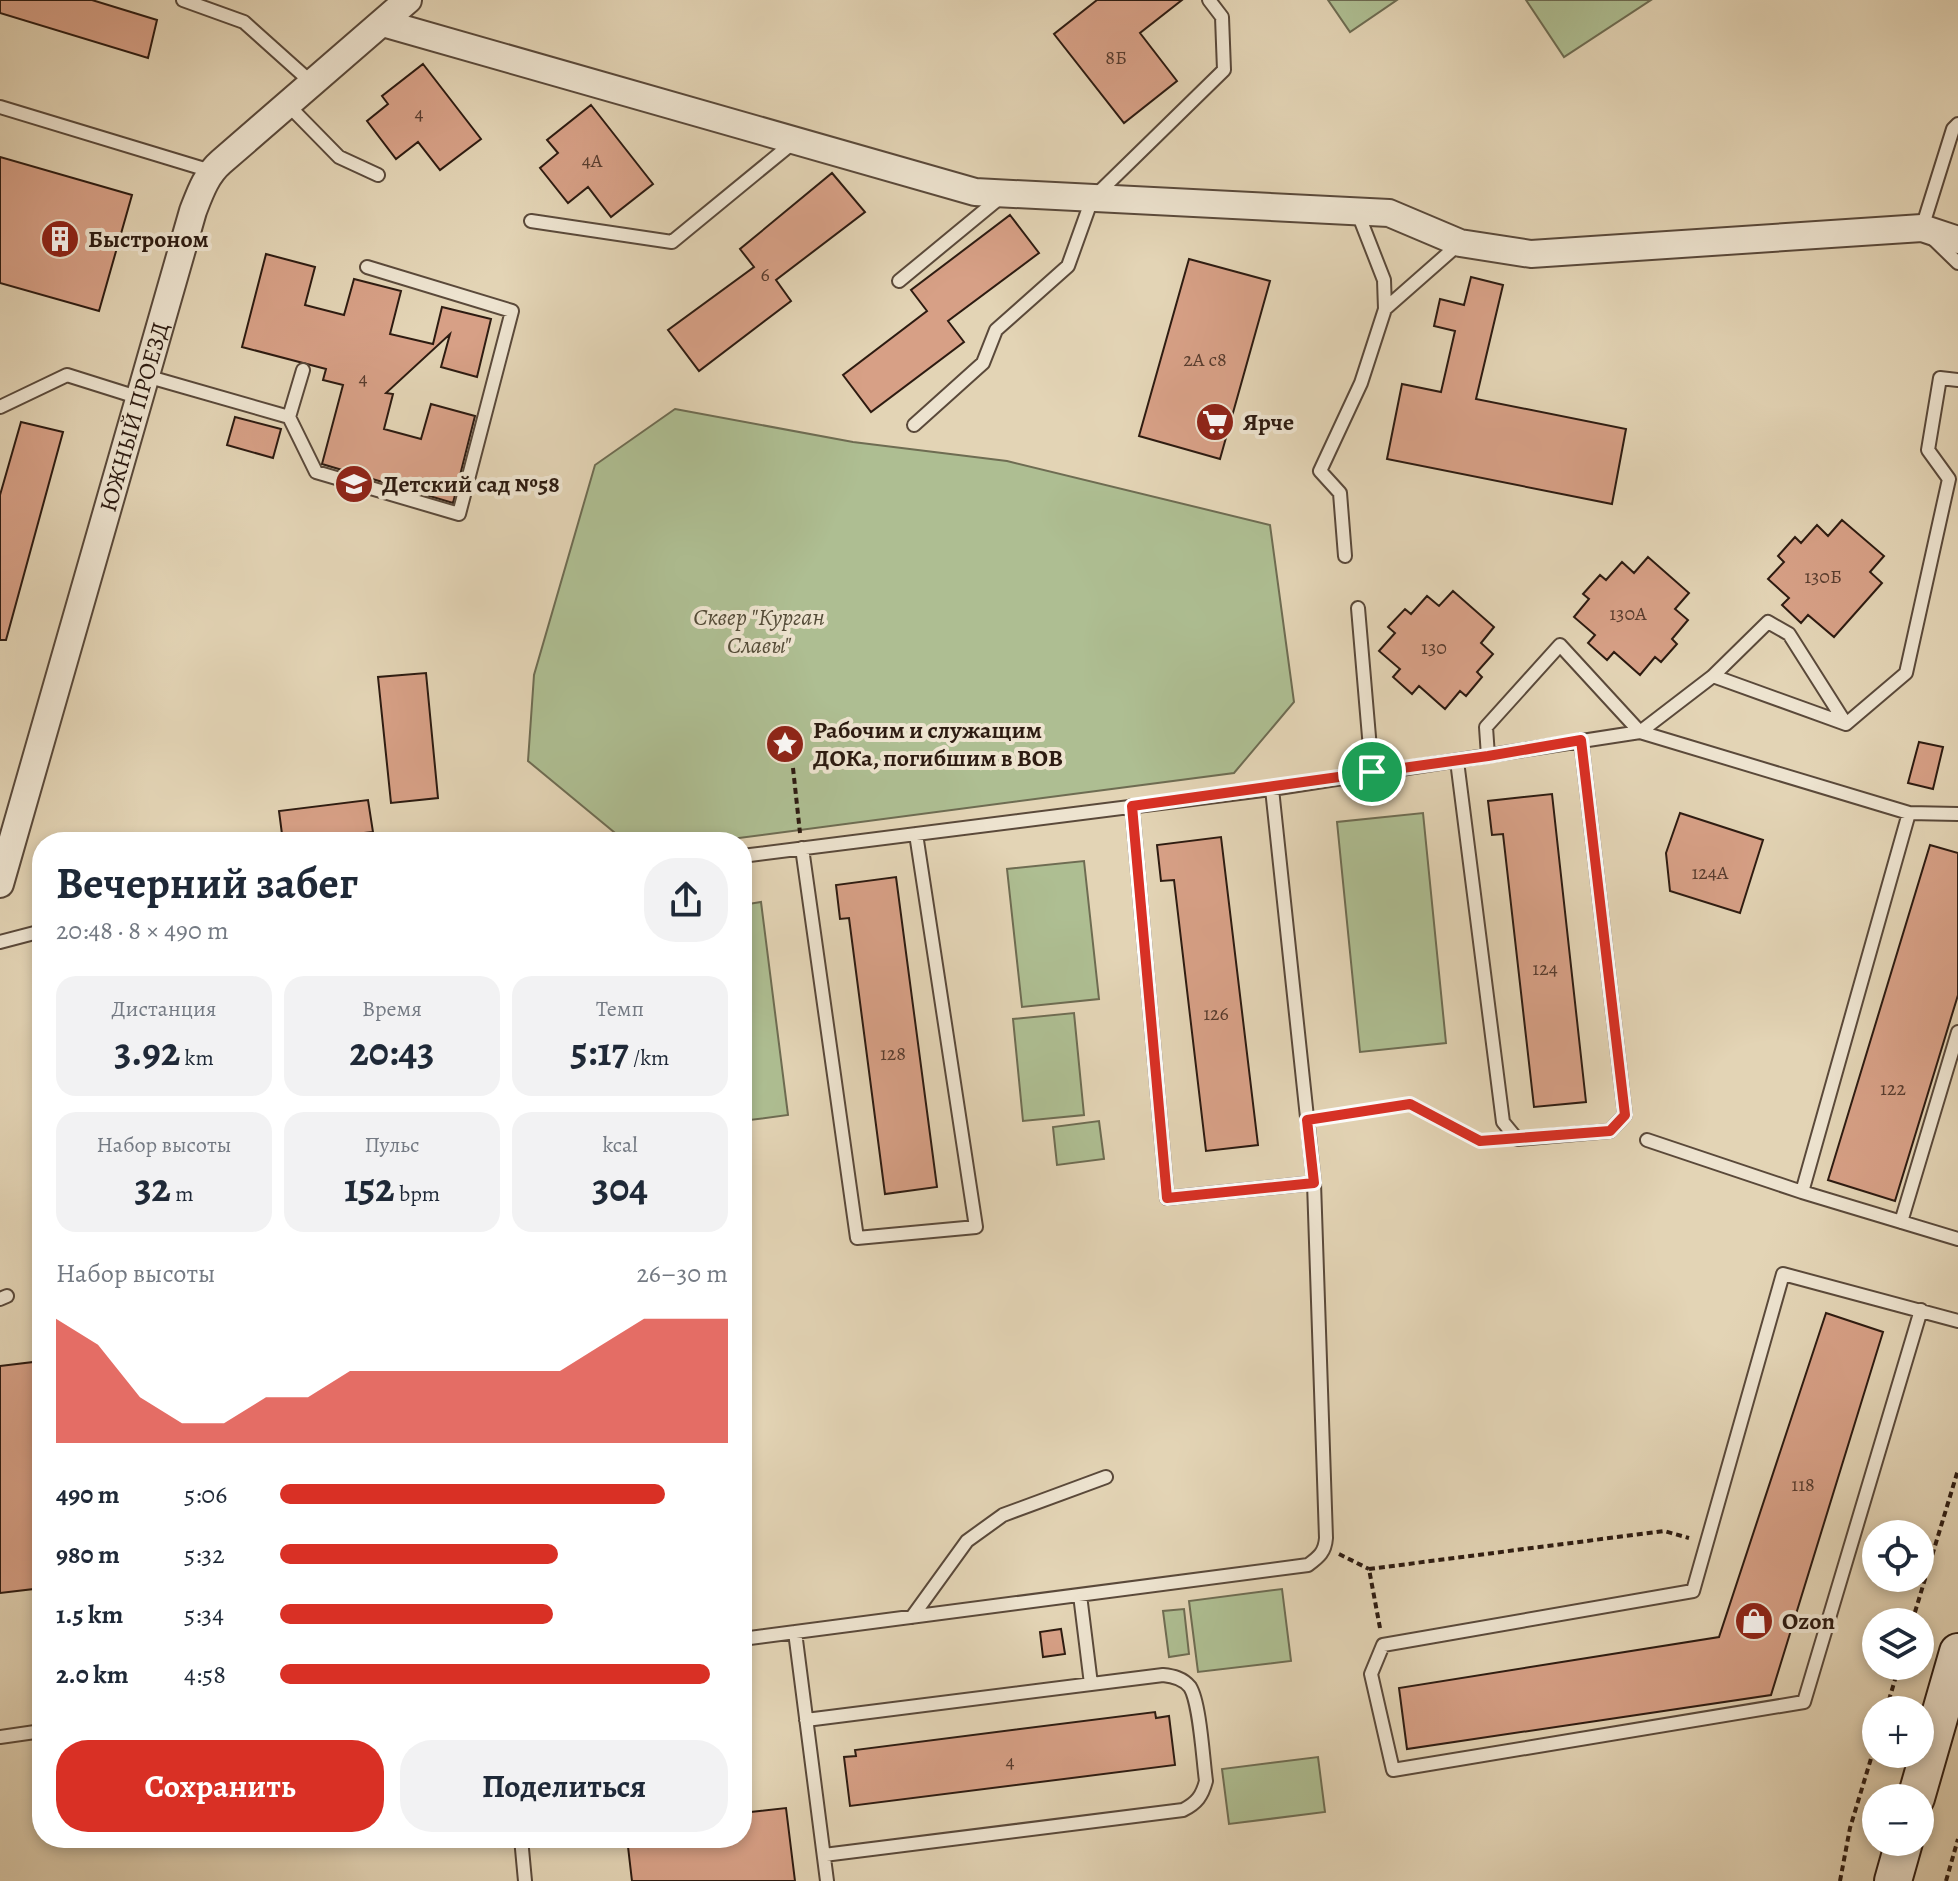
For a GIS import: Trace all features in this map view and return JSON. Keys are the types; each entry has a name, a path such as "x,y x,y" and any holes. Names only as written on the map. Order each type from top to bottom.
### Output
{"street":[{"name":"ЮЖНЫЙ ПРОЕЗД","path":"1,876 193,211 211,171 408,0"},
{"path":"383,23 975,192 1389,213 1460,243 1531,254 1922,228 1958,240"},
{"path":"1920,1784 1958,1652"},
{"path":"1893,1881 1900,1856"}],"lane":[{"path":"183,0 244,22 312,83"},
{"path":"914,425 983,363 996,330 1068,266 1092,199 1224,70 1222,17 1209,0"},
{"path":"288,105 339,157 378,175"},
{"path":"0,107 211,171"},
{"path":"1958,124 1953,129 1922,228 1958,263"},
{"path":"531,221 672,242 795,141"},
{"path":"899,281 1004,195"},
{"path":"1345,556 1340,493 1320,471 1361,383 1385,309 1384,280 1357,211"},
{"path":"1385,309 1460,243"},
{"path":"303,370 289,417 316,472 459,514 512,311 367,267"},
{"path":"0,407 67,375 289,417"},
{"path":"1846,724 1906,673 1949,479 1928,450 1940,378 1958,380"},
{"path":"1358,608 1372,772"},
{"path":"1640,732 1713,676 1768,622 1789,634 1846,724"},
{"path":"1488,756 1486,727 1560,645 1640,732"},
{"path":"1713,676 1846,724"},
{"path":"752,855 1272,789 1640,732 1909,813 1958,814"},
{"path":"1457,761 1503,1122 1517,1139 1610,1131 1625,1115 1581,740"},
{"path":"752,1638 1308,1565 1325,1548 1314,1183 1272,789"},
{"path":"1132,806 1167,1198 1314,1183"},
{"path":"1802,1192 1909,813"},
{"path":"802,848 857,1238 976,1227 916,834"},
{"path":"0,942 32,934"},
{"path":"1901,1222 1958,1032"},
{"path":"1647,1140 1802,1192 1958,1239"},
{"path":"1921,1310 1804,1702 1393,1770 1371,1674 1383,1645 1693,1591 1783,1274 1921,1310 1958,1321"},
{"path":"912,1617 967,1541 1003,1515 1106,1477"},
{"path":"1080,1595 1091,1684"},
{"path":"795,1632 827,1881"},
{"path":"806,1720 1163,1675 1176,1676 1189,1686 1195,1700 1206,1781 1203,1793 1195,1804 1183,1810 824,1855"},
{"path":"0,1737 32,1732"},
{"path":"522,1848 525,1881"}],"path":[{"path":"793,768 802,848"},
{"path":"1307,1120 1410,1104 1480,1141 1517,1139"},
{"path":"1916,1608 1958,1470"},
{"path":"1325,1548 1369,1569 1664,1531 1706,1543"},
{"path":"1369,1569 1383,1645"},
{"path":"1840,1881 1850,1828 1868,1768"},
{"path":"1946,1881 1958,1839"}],"green space":[{"path":"1328,0 1397,0 1350,32"},
{"path":"1526,0 1651,0 1564,57"},
{"name":"Сквер \"Курган Славы\"","path":"675,409 853,442 1007,461 1270,525 1294,702 1234,773 752,836 752,832 614,832 528,761 534,675 595,465"},
{"path":"1423,813 1446,1043 1360,1052 1337,822"},
{"path":"1084,861 1099,999 1022,1007 1007,869"},
{"path":"761,902 788,1115 752,1120 752,903"},
{"path":"1074,1013 1084,1115 1023,1121 1013,1019"},
{"path":"1099,1121 1104,1159 1057,1165 1053,1127"},
{"path":"1282,1589 1291,1661 1198,1672 1189,1601"},
{"path":"1184,1609 1189,1654 1169,1657 1163,1611"},
{"path":"1318,1757 1325,1812 1229,1824 1222,1769"}],"building":[{"path":"0,0 92,0 157,20 148,58 0,13"},
{"path":"1097,0 1182,0 1140,33 1177,81 1124,123 1054,34"},
{"path":"423,64 481,139 440,170 418,142 396,159 367,121 388,104 382,96"},
{"path":"591,105 653,184 611,217 588,187 568,203 540,168 558,153 547,140"},
{"name":"Быстроном","path":"0,157 132,195 99,311 0,283"},
{"path":"832,173 865,212 776,280 791,301 699,371 668,330 754,267 740,249"},
{"path":"1010,215 1039,253 948,321 964,342 871,412 843,375 927,311 911,290"},
{"path":"266,254 315,267 305,305 344,315 354,279 401,291 390,334 433,344 442,307 491,319 477,377 441,367 450,334 386,393 393,394 384,429 421,439 431,404 475,416 453,503 322,464 343,385 323,380 326,369 242,347"},
{"path":"1189,259 1270,281 1220,459 1139,436"},
{"path":"1471,277 1503,285 1476,399 1626,429 1612,504 1387,459 1402,384 1441,392 1455,331 1434,326 1440,299 1464,305"},
{"path":"235,417 281,429 273,458 227,445"},
{"path":"21,422 63,432 6,640 0,640 0,495"},
{"path":"1842,520 1884,556 1870,572 1882,583 1834,637 1808,615 1801,623 1782,605 1789,598 1768,579 1784,562 1778,556 1795,537 1801,543 1817,525 1828,536"},
{"path":"1648,557 1689,593 1675,609 1688,620 1672,639 1677,644 1661,662 1655,657 1640,675 1614,652 1607,660 1588,643 1595,635 1574,617 1589,599 1583,594 1600,575 1606,580 1622,562 1634,573"},
{"path":"1453,591 1494,627 1481,643 1493,654 1477,672 1482,677 1466,696 1460,691 1445,709 1419,686 1412,694 1393,677 1400,669 1379,651 1395,633 1388,627 1405,609 1411,614 1427,596 1439,606"},
{"path":"426,673 438,798 391,803 378,677"},
{"path":"1919,742 1943,747 1933,789 1908,783"},
{"path":"1552,794 1586,1102 1534,1107 1503,834 1492,835 1488,801"},
{"path":"368,800 373,832 282,832 279,811"},
{"path":"1680,813 1763,840 1740,913 1670,891 1666,853"},
{"path":"1221,837 1258,1145 1206,1151 1174,880 1161,881 1157,845"},
{"path":"1930,845 1958,853 1958,995 1895,1201 1828,1180"},
{"path":"896,877 937,1187 885,1194 849,918 840,919 836,885"},
{"path":"1826,1313 1883,1332 1771,1695 1407,1749 1399,1688 1719,1637"},
{"path":"32,1362 32,1589 0,1593 0,1366"},
{"path":"1061,1629 1065,1654 1043,1657 1040,1632"},
{"path":"1155,1712 1156,1718 1169,1716 1175,1765 850,1806 844,1757 856,1756 855,1750"},
{"path":"786,1808 795,1881 632,1881 628,1848 752,1848 752,1812"}],"place":[{"name":"Быстроном","path":"60,239"},
{"name":"Ярче","path":"1215,422"},
{"name":"Детский сад №58","path":"354,484"},
{"name":"Рабочим и служащим ДОКа, погибшим в ВОВ","path":"785,744"},
{"name":"Ozon","path":"1754,1621"}],"route":[{"path":"1581,740 1625,1115 1610,1131 1480,1141 1410,1104 1307,1120 1314,1183 1167,1198 1132,806 1272,789 1372,772 1581,740"}]}
